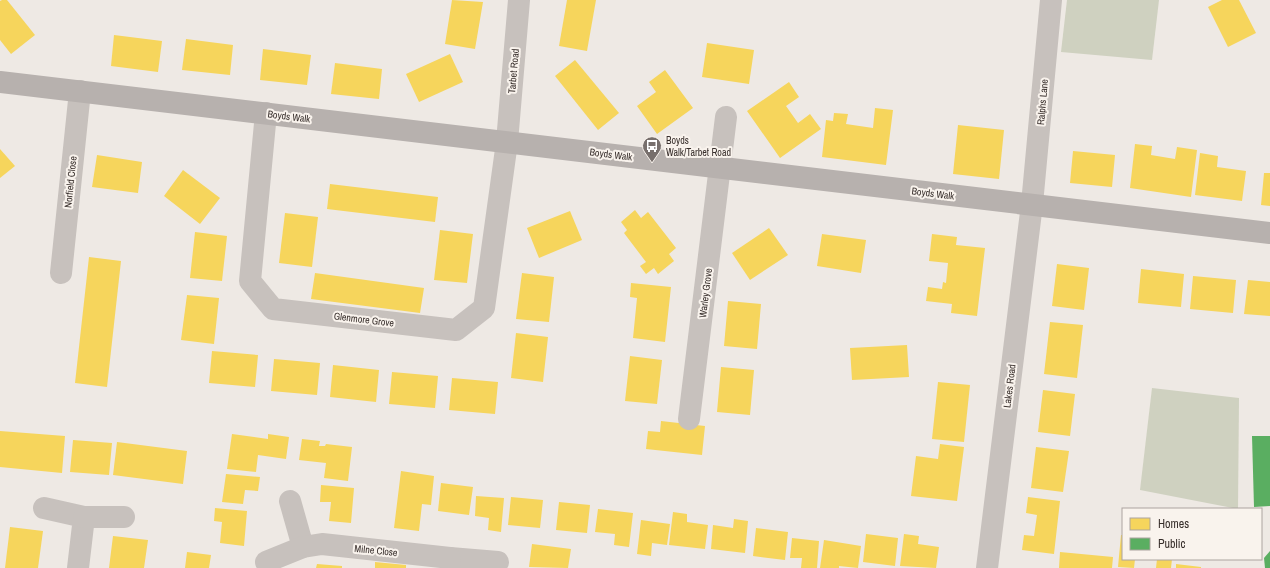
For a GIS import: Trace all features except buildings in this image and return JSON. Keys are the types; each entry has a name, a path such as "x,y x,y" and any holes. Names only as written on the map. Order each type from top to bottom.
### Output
{"street":[{"name":"Tarbet Road","path":"507,142 519,0"},
{"name":"Ralphs Lane","path":"1032,204 1051,0"},
{"name":"Boyds Walk","path":"0,82 1270,233"},
{"name":"Norfield Close","path":"61,273 80,91"},
{"name":"Glenmore Grove","path":"266,113 250,281 273,308 280,309 456,330 484,308 507,142"},
{"name":"Warley Grove","path":"689,419 726,117"},
{"name":"Lakes Road","path":"987,568 1032,204"},
{"path":"290,501 303,547"},
{"path":"44,508 84,517 124,517"},
{"path":"78,568 84,517"},
{"name":"Milne Close","path":"266,562 303,547 322,544 449,563 498,562"}],"green space":[{"path":"1067,0 1159,0 1152,60 1061,52"},
{"path":"1152,388 1239,398 1238,508 1140,490"}],"place":[{"name":"Boyds Walk/Tarbet Road","path":"652,163"}]}
